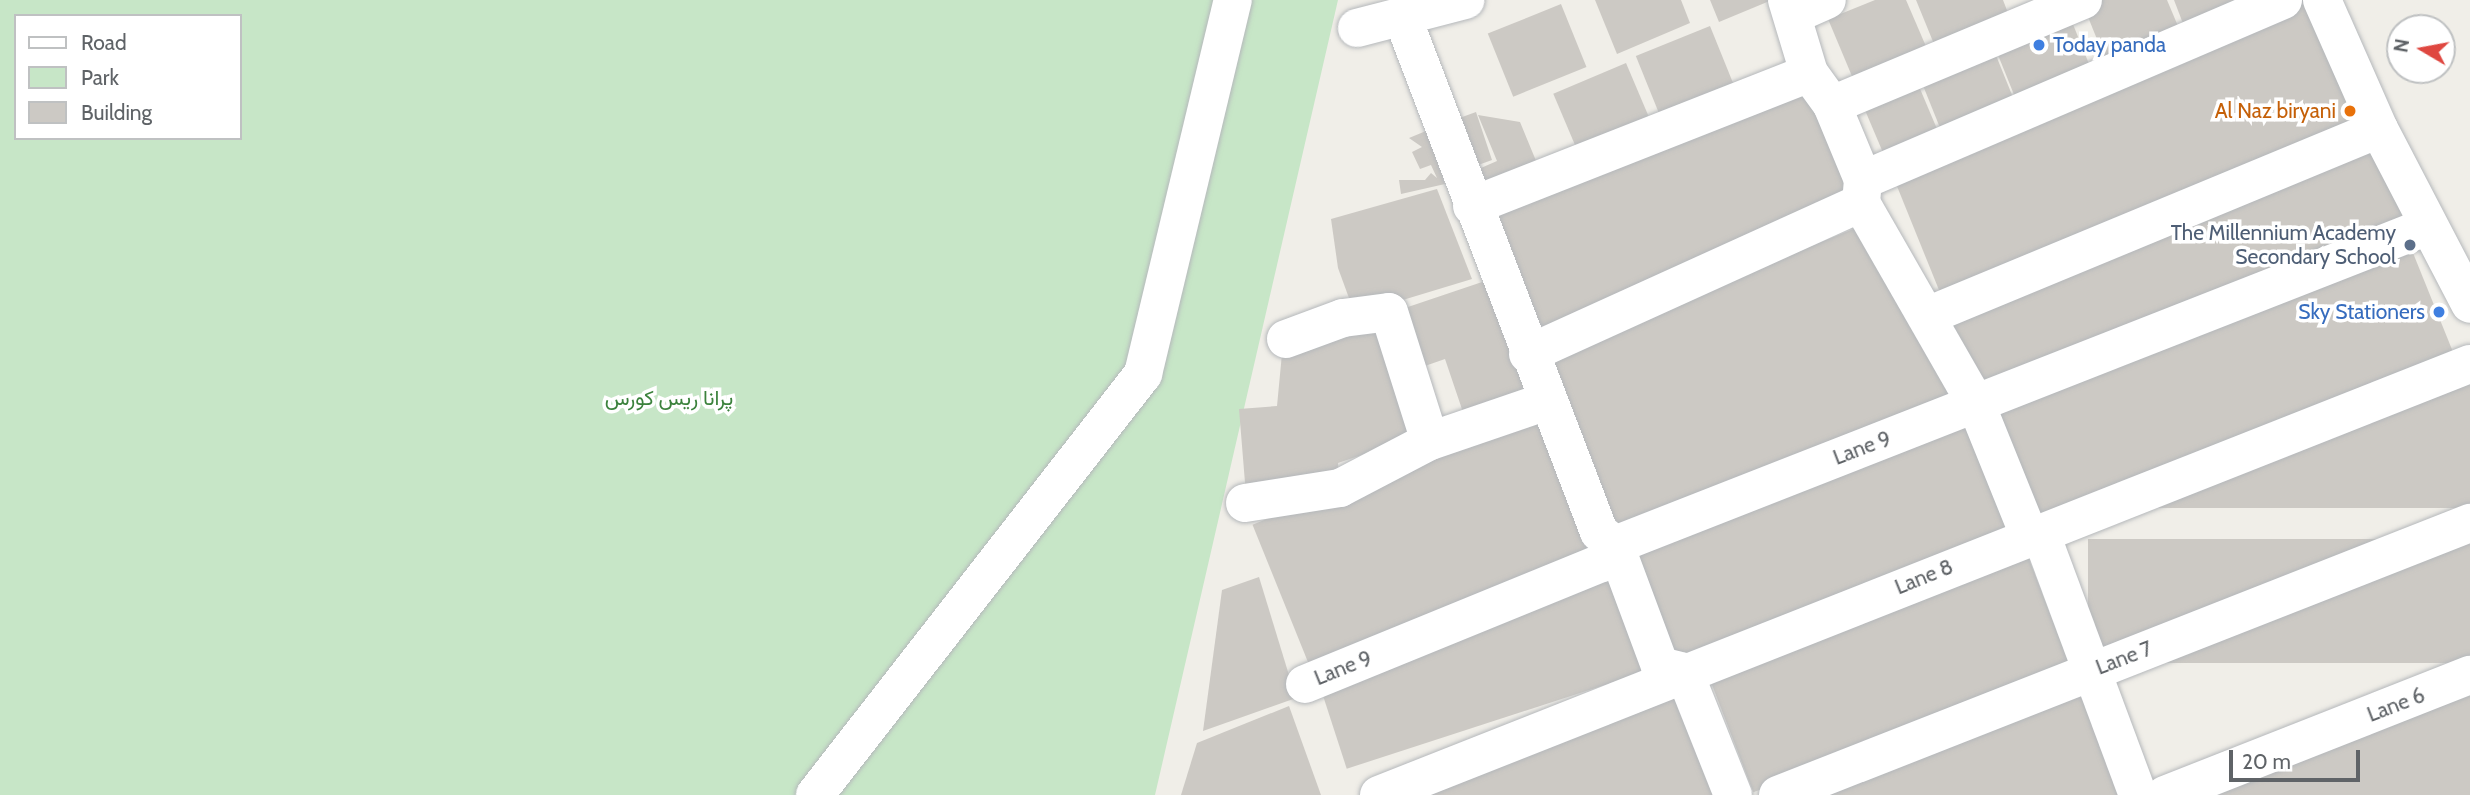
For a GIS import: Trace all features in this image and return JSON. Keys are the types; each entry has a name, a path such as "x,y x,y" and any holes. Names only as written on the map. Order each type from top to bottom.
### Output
{"street":[{"path":"815,795 1143,374 1233,0"},
{"path":"1357,28 1465,0"},
{"path":"1832,105 2083,0"},
{"path":"1528,354 1862,191 2283,0"},
{"path":"2322,0 2379,129 2470,304"},
{"path":"1802,5 1809,73 1832,105 1862,191 1976,404 2026,528 2045,545 2138,795"},
{"path":"1402,16 1528,354 1599,532 1615,545 1660,666 1684,672 1733,795"},
{"path":"1472,206 1809,73"},
{"path":"1927,316 2379,129"},
{"name":"Lane 9","path":"1305,684 1602,563 1615,545 2428,226"},
{"path":"1286,339 1343,318 1389,312 1430,441"},
{"name":"Lane 8","path":"1379,795 2017,540 2036,537 2470,364"},
{"path":"1245,503 1340,488 1430,441 1547,401"},
{"name":"Lane 7","path":"1778,795 2470,523"},
{"name":"Lane 6","path":"2165,795 2470,676"}],"green space":[{"name":"پرانا ریس کورس","path":"0,0 1338,0 1155,795 0,795"}],"building":[{"path":"1595,0 1681,0 1690,23 1617,54"},
{"path":"1710,0 1772,0 1719,22"},
{"path":"1875,0 1906,0 1928,51 1854,81 1828,19"},
{"path":"1916,0 2003,0 2008,13 1934,44"},
{"path":"2100,0 2167,0 2183,38 2109,69 2084,7"},
{"path":"2174,0 2259,0 2187,34"},
{"path":"2309,2 2360,127 1941,296 1891,171"},
{"path":"1561,4 1586,67 1513,97 1488,34"},
{"path":"2068,12 2093,74 2018,104 1993,42"},
{"path":"1710,26 1735,89 1661,119 1636,56"},
{"path":"1991,43 2016,106 1943,136 1918,73"},
{"path":"1626,63 1652,125 1579,156 1553,94"},
{"path":"1817,69 1872,205 1536,341 1481,205"},
{"path":"1915,77 1941,139 1887,162 1861,100"},
{"path":"1476,112 1492,160 1470,168 1443,124"},
{"path":"1478,115 1520,122 1539,168 1482,192 1474,171 1497,161"},
{"path":"1438,126 1456,172 1443,177 1445,184 1401,194 1399,180 1425,180 1431,173 1437,178 1431,165 1420,169 1412,152 1422,147 1409,138"},
{"path":"2375,139 2409,223 1980,397 1946,312"},
{"path":"1437,189 1472,279 1383,306 1353,309 1338,268 1331,219"},
{"path":"1883,217 1954,392 1612,530 1541,355"},
{"path":"2411,248 2455,356 2039,525 1995,416"},
{"path":"1491,279 1532,401 1467,424 1445,359 1422,367 1402,309"},
{"path":"1371,315 1412,438 1338,463 1340,488 1246,495 1239,409 1277,406 1283,343"},
{"path":"2036,383 2470,383 2470,508 2036,508"},
{"path":"1539,409 1599,558 1313,674 1253,525"},
{"path":"1967,420 2009,530 1673,659 1631,549"},
{"path":"2088,539 2470,539 2470,663 2088,663"},
{"path":"2024,546 2072,670 1753,792 1706,668"},
{"path":"1612,569 1645,672 1347,769 1313,666"},
{"path":"1259,577 1296,698 1203,731 1222,590"},
{"path":"2470,688 2470,795 2202,795"},
{"path":"2081,692 2120,795 1821,795"},
{"path":"1675,698 1713,795 1428,795"},
{"path":"1289,706 1321,795 1181,795 1197,743"}],"place":[{"name":"Today panda","path":"2039,45"},
{"name":"Al Naz biryani","path":"2350,111"},
{"name":"The Millennium Academy Secondary School","path":"2410,245"},
{"name":"Sky Stationers","path":"2439,312"}]}
